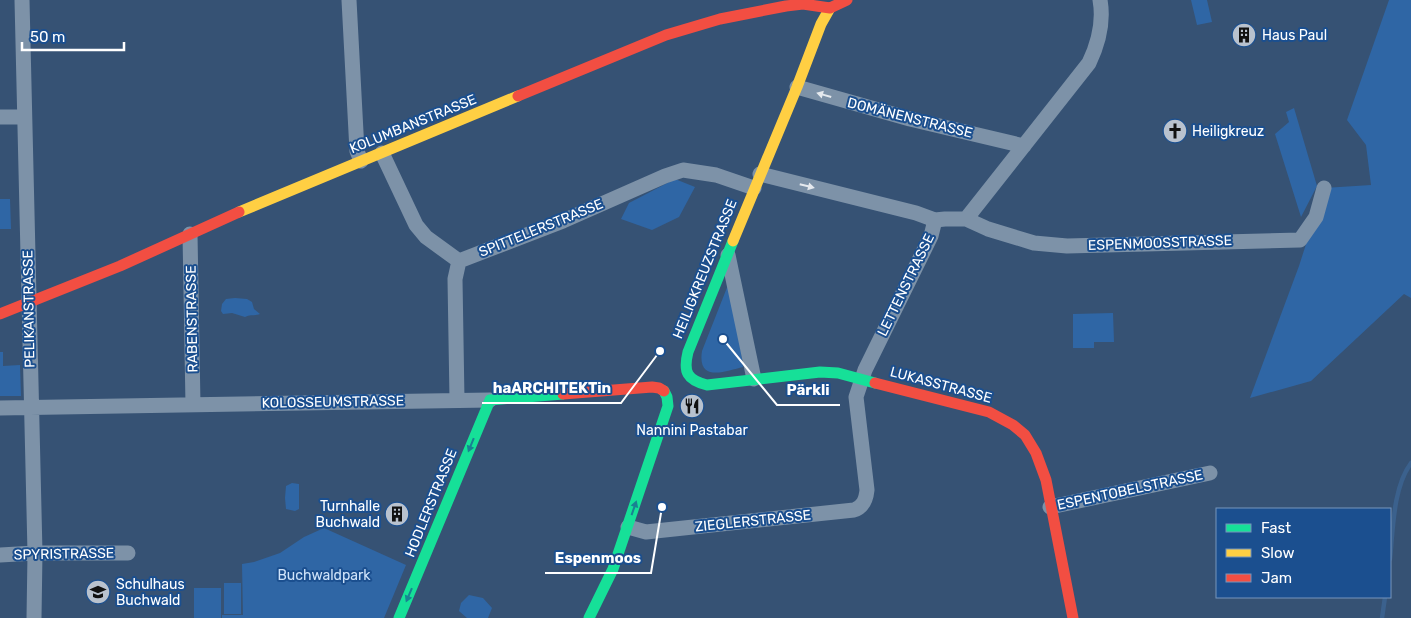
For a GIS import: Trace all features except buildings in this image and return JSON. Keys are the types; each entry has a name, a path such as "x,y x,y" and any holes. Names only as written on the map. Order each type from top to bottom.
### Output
{"street":[{"name":"PELIKANSTRASSE","path":"22,0 35,553 34,618"},
{"path":"349,0 357,151 361,161"},
{"path":"830,8 847,0"},
{"path":"966,219 1089,63 1098,42 1101,19 1100,0"},
{"name":"KOLUMBANSTRASSE","path":"0,314 80,282 239,212 666,35 720,19 786,6 803,4 830,8"},
{"name":"HEILIGKREUZSTRASSE","path":"589,618 614,569 668,406 667,396 685,369 688,352 823,19 830,8"},
{"name":"DOMÄNENSTRASSE","path":"797,87 910,119 1024,146"},
{"path":"0,117 24,117"},
{"path":"382,153 416,226 426,237 459,261 455,278 457,400"},
{"name":"SPITTELERSTRASSE","path":"459,261 563,221 665,176 683,170 757,181"},
{"path":"757,181 916,213 935,220"},
{"name":"ESPENMOOSSTRASSE","path":"966,219 988,229 1034,243 1067,246 1300,240 1316,217 1324,188"},
{"name":"LETTENSTRASSE","path":"867,490 856,397 861,379 931,236 935,220 966,219"},
{"name":"RABENSTRASSE","path":"190,234 193,405"},
{"path":"728,256 754,379"},
{"name":"LUKASSTRASSE","path":"676,383 692,379 707,385 820,372 838,374 989,412 1017,428 1029,441 1040,462 1046,480 1073,618"},
{"name":"KOLOSSEUMSTRASSE","path":"0,408 490,400 658,388 676,383"},
{"name":"HODLERSTRASSE","path":"399,618 490,400"},
{"name":"ESPENTOBELSTRASSE","path":"1050,506 1210,473"},
{"name":"ZIEGLERSTRASSE","path":"628,527 646,532 854,510 860,508 863,504 867,490"},
{"name":"SPYRISTRASSE","path":"0,555 128,552"}],"green space":[{"path":"1191,0 1207,0 1212,22 1197,25"},
{"path":"1389,0 1411,0 1411,298 1404,294 1311,381 1250,398 1299,266 1324,188 1371,185 1366,145 1347,120"},
{"path":"1294,108 1317,186 1301,217 1275,134 1289,122 1286,112"},
{"path":"675,179 695,187 679,217 652,230 621,219 629,203"},
{"path":"0,199 10,199 11,229 0,229"},
{"path":"728,285 738,328 743,367 721,372 708,371 704,368 702,351"},
{"path":"226,299 247,299 252,302 254,309 260,314 245,317 232,313 223,314 221,311 222,304"},
{"path":"1113,313 1114,342 1094,342 1094,348 1073,348 1073,314"},
{"path":"0,352 3,352 3,366 20,365 21,396 0,396"},
{"path":"292,483 299,484 299,509 295,511 286,509 286,486"},
{"name":"Buchwaldpark","path":"324,528 406,565 384,618 222,618 222,615 243,615 242,564 280,553 304,537"},
{"path":"224,583 241,583 241,614 224,614"},
{"path":"194,588 221,588 221,618 194,618"},
{"path":"469,595 483,598 492,608 488,618 467,618 459,611 461,603"}],"waterway":[{"path":"1391,547 1397,496 1405,473 1411,463"},
{"path":"1382,618 1385,598"}],"traffic: fast":[{"path":"733,241 688,352 686,365 691,378 707,385 820,372 838,373 875,383"},
{"path":"589,618 613,569 668,406 664,391"},
{"path":"399,618 490,400 563,394"}],"traffic: slow":[{"path":"733,241 821,24 830,8"},
{"path":"239,212 518,96"}],"traffic: jam":[{"path":"518,96 666,35 720,19 803,4 830,8 847,0"},
{"path":"0,314 120,266 239,212"},
{"path":"875,383 989,412 1013,425 1025,435 1036,453 1046,480 1073,618"},
{"path":"563,394 652,387 664,391"}],"place":[{"name":"Haus Paul","path":"1244,35"},
{"name":"Heiligkreuz","path":"1175,131"},
{"name":"Pärkli","path":"723,339"},
{"name":"haARCHITEKTin","path":"660,351"},
{"name":"Nannini Pastabar","path":"692,406"},
{"name":"Espenmoos","path":"662,507"},
{"name":"Turnhalle Buchwald","path":"397,514"},
{"name":"Schulhaus Buchwald","path":"98,592"}]}
